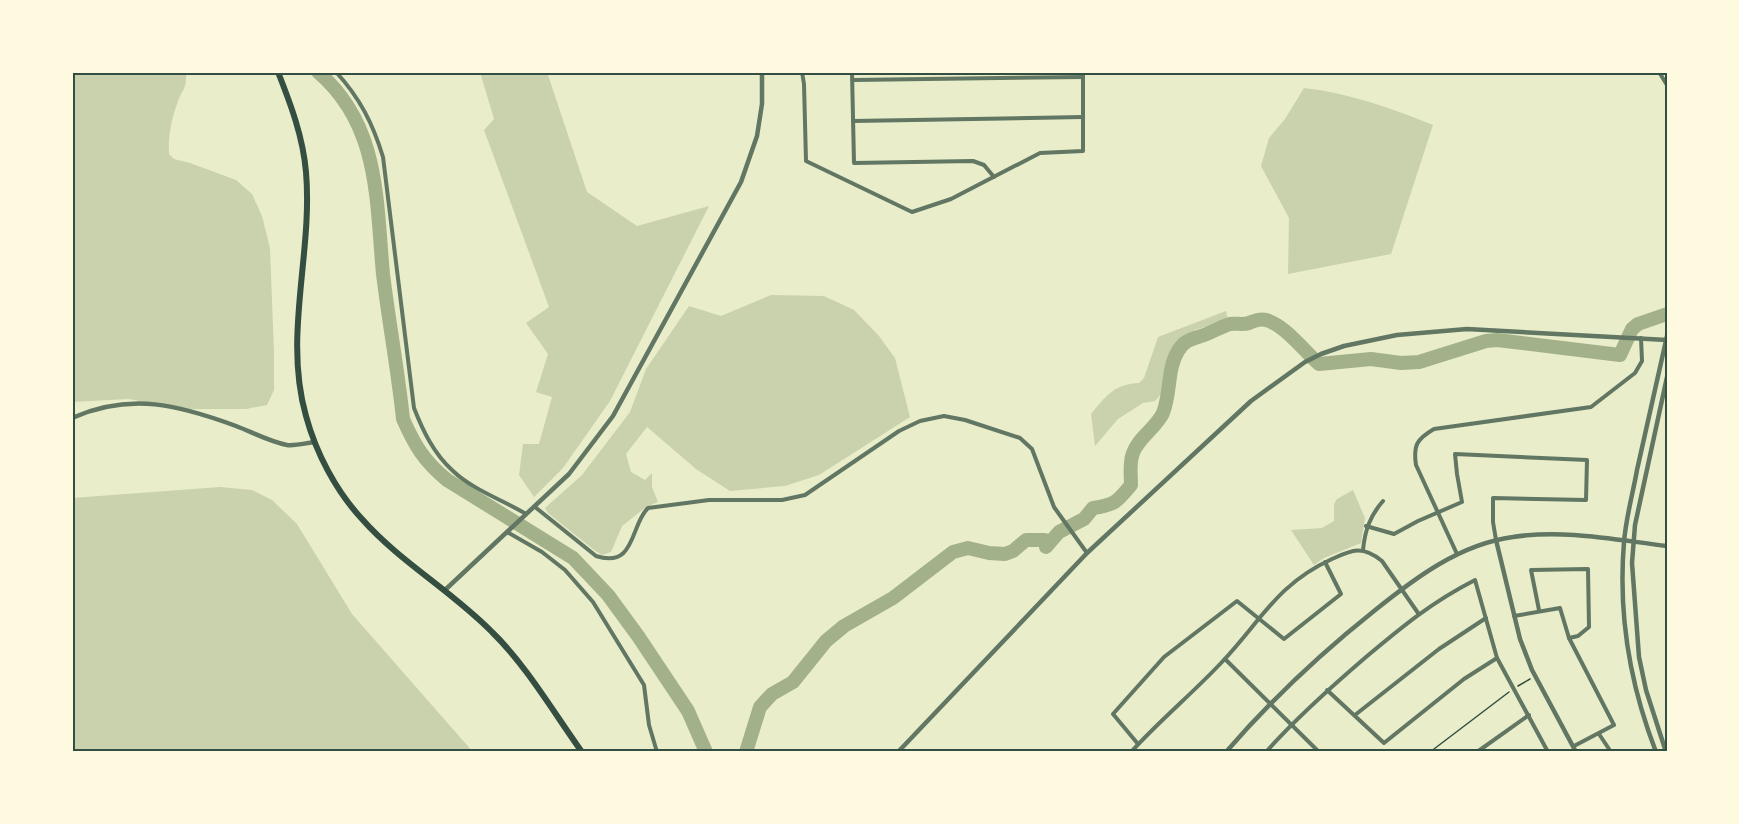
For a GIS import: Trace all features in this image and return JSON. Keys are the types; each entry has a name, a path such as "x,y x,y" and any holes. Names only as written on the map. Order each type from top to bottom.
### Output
{"main road":[{"path":"278,72 300,134 306,173 297,339 301,394 315,442 344,497 363,520 503,643 582,752"}],"street":[{"path":"336,72 351,88 368,114 383,157 414,408 426,437 453,471 526,515"},
{"path":"445,590 577,465 613,416 741,182 757,136 762,104 762,72"},
{"path":"802,72 806,161 912,212 951,199 1040,153 1083,151 1083,75 852,80"},
{"path":"852,72 854,163 973,161 984,165 994,177"},
{"path":"1659,72 1667,85"},
{"path":"853,121 1083,117"},
{"path":"898,752 1088,553 1251,401 1305,362 1344,346 1397,335 1467,329 1667,338 1651,404 1624,541 1623,602 1627,651 1637,695 1656,752"},
{"path":"1457,554 1416,465 1414,452 1420,437 1434,429 1591,407 1635,373 1642,361 1641,338"},
{"path":"1666,752 1649,700 1639,657 1633,591 1633,542 1667,377"},
{"path":"72,418 108,406 154,403 192,411 286,445 315,442"},
{"path":"535,507 596,556 606,558 616,556 623,553 631,544 643,514 648,508 709,500 782,500 805,495 899,431 920,421 944,416 965,420 1020,438 1032,449 1054,507 1088,553"},
{"path":"1366,526 1394,534 1462,502 1455,454 1587,460 1586,500 1493,498 1496,540 1520,639 1536,676 1576,752"},
{"path":"1363,550 1366,526 1383,501"},
{"path":"508,531 542,552 565,570 592,602 644,685 649,725 657,752"},
{"path":"1226,752 1270,702 1320,655 1402,589 1457,554 1496,540 1553,534 1667,546"},
{"path":"1131,752 1224,659 1274,599 1300,577 1325,562 1352,550 1363,550 1374,555 1382,561 1418,613"},
{"path":"1138,744 1113,714 1164,657 1237,601 1284,639 1341,594 1325,562"},
{"path":"1539,610 1531,570 1588,569 1589,627 1578,636 1569,638"},
{"path":"1266,752 1291,724 1327,690 1418,613 1475,580 1497,658 1548,752"},
{"path":"1667,580 1667,597"},
{"path":"1513,616 1560,608 1569,638 1614,725 1574,746"},
{"path":"1355,716 1438,649 1486,618"},
{"path":"1327,690 1384,743 1464,679 1497,658"},
{"path":"1224,659 1319,752"},
{"path":"1477,752 1529,715"},
{"path":"1599,734 1611,752"}],"path":[{"path":"1430,752 1514,688 1536,676"}],"green space":[{"path":"72,72 186,72 185,86 172,123 169,154 174,159 236,180 252,194 262,216 270,248 274,390 267,405 246,409 180,409 129,399 72,402"},
{"path":"480,72 547,72 587,192 637,226 709,206 610,401 563,468 534,497 519,475 523,444 539,444 552,397 536,392 548,354 526,323 549,307 484,130 494,119"},
{"path":"1304,88 1370,102 1433,125 1391,254 1288,274 1289,218 1261,166 1269,138 1285,119"},
{"path":"771,295 824,296 854,310 879,336 895,358 910,417 819,475 785,486 730,491 696,469 647,427 626,454 631,472 645,480 652,473 652,487 658,502 646,507 622,526 611,552 602,555 548,513 545,508 582,475 630,412 646,369 689,306 721,316"},
{"path":"1226,311 1228,320 1195,330 1177,343 1162,393 1155,401 1143,403 1118,419 1095,446 1091,414 1111,392 1123,386 1139,383 1144,378 1158,337"},
{"path":"220,487 252,490 272,500 297,524 352,614 473,752 72,752 72,498"},
{"path":"1353,490 1365,518 1361,543 1324,558 1314,565 1291,530 1322,528 1334,521 1334,504 1337,499"}],"waterway":[{"path":"318,72 338,93 353,116 364,140 371,165 403,419 416,445 432,466 447,480 573,558 608,595 688,711 706,752"},
{"path":"746,752 760,707 772,694 793,682 826,641 844,626 893,598 953,552 968,548 1005,554 1013,551 1026,540 1045,540 1046,547 1059,532 1084,519 1093,508 1106,506 1119,499 1131,485 1130,469 1135,448 1163,413 1175,358 1181,346 1188,341 1230,324 1247,324 1262,319 1280,327 1319,364 1371,359 1401,363 1419,362 1486,341 1497,340 1620,355 1632,329 1638,324 1667,314"}]}
